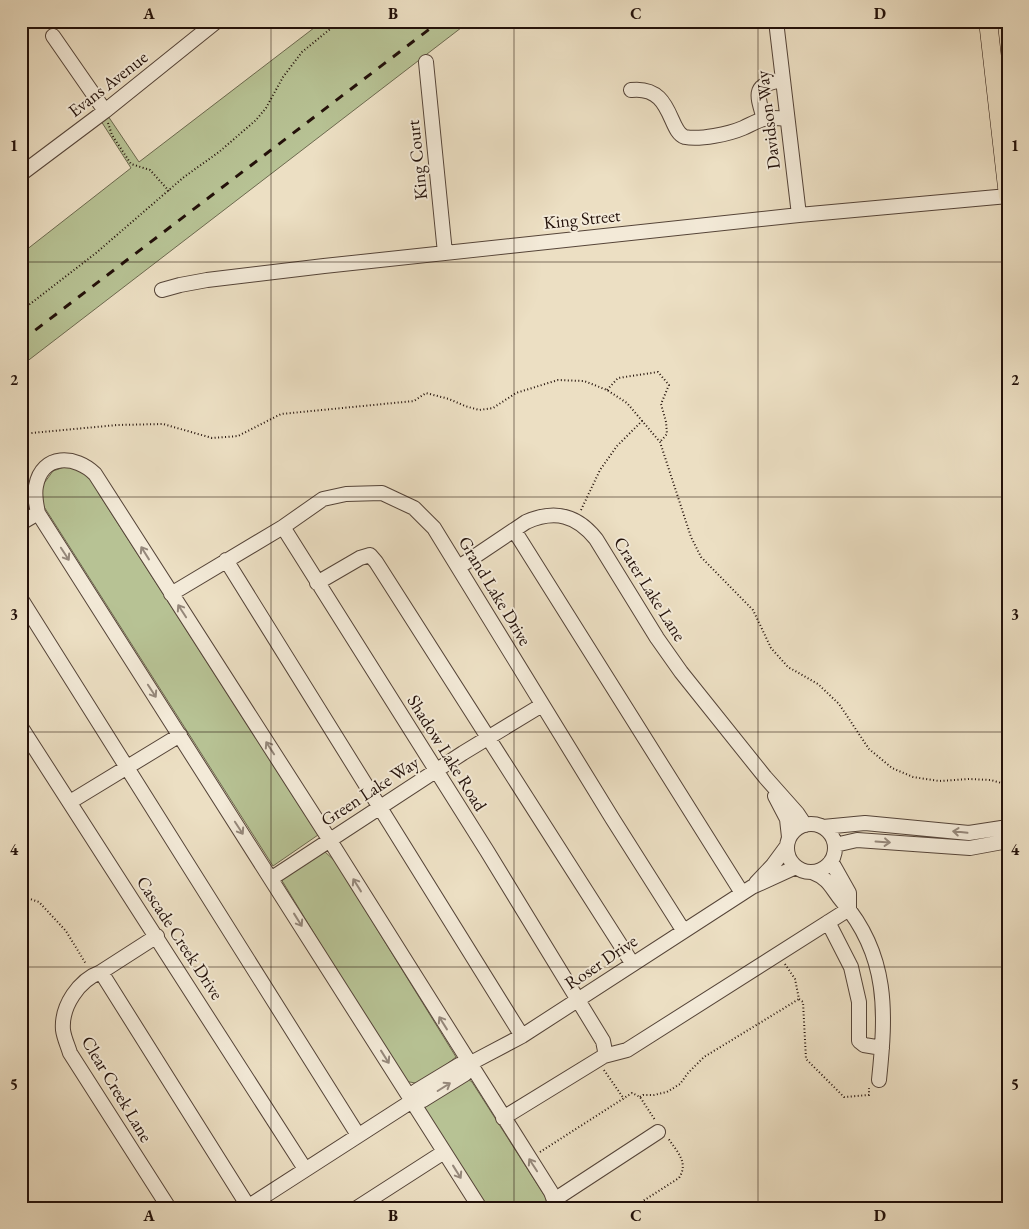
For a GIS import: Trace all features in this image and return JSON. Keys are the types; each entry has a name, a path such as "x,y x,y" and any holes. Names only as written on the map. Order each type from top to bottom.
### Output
{"main road":[{"path":"988,21 1008,196"}],"street":[{"name":"Davidson Way","path":"776,21 798,215"},
{"name":"Evans Avenue","path":"21,174 105,111 216,22"},
{"path":"53,36 105,111"},
{"name":"King Court","path":"426,62 446,253"},
{"path":"764,119 760,107 760,90 767,83 782,80"},
{"path":"631,90 639,89 648,92 662,101 669,111 678,132 683,136 722,134 739,130 764,119 787,119"},
{"name":"King Street","path":"162,290 207,280 446,253 798,215 1008,196"},
{"path":"480,1208 38,512 35,497 36,484 41,470 56,460 69,460 88,466 95,474 329,839 551,1192 554,1204 658,1132"},
{"name":"Grand Lake Drive","path":"171,594 283,528 323,499 346,494 382,493 414,508 434,528 459,567 542,705 683,930"},
{"path":"21,523 38,512"},
{"name":"Crater Lake Lane","path":"459,567 537,517 550,514 562,516 576,520 586,527 596,539 657,638 681,672 772,785 797,813 804,825"},
{"name":"Shadow Lake Road","path":"283,528 487,851 602,1041 605,1051 600,1058"},
{"path":"514,530 747,890"},
{"path":"317,583 360,558 370,555 376,562 632,964"},
{"path":"226,560 522,1036"},
{"path":"21,599 358,1136"},
{"name":"Green Lake Way","path":"272,878 329,839 542,705"},
{"name":"Cascade Creek Drive","path":"21,727 157,936 305,1170"},
{"path":"70,802 180,735"},
{"name":"Crater Lake Lane","path":"772,785 776,799 787,819 788,841"},
{"path":"823,827 865,823 969,833 1008,827"},
{"path":"812,872 820,870 831,861 835,845 830,834 823,827 816,824 804,825 795,829 788,841 788,855 796,867 803,871 823,876 849,909 866,936 877,966 884,1019 882,1048 874,1082"},
{"path":"835,845 857,840 970,848 1008,841"},
{"name":"Roser Drive","path":"747,890 773,865 788,841"},
{"path":"831,861 849,893 849,909"},
{"name":"Roser Drive","path":"247,1207 412,1101 423,1100 465,1074 469,1064 522,1036 747,890 796,867"},
{"path":"503,1118 600,1058 628,1050 849,909"},
{"path":"828,922 851,966 859,1002 859,1041 864,1045 882,1048"},
{"name":"Clear Creek Lane","path":"157,936 97,974 73,994 65,1011 63,1031 70,1053 169,1208"},
{"path":"97,974 247,1207"},
{"path":"357,1208 444,1152"}],"path":[{"path":"21,311 96,253 168,191 219,152 256,120 266,108 283,77 302,52 340,21"},
{"path":"105,111 112,135 131,164 150,170 168,191"},
{"path":"607,390 618,378 658,372 669,385 661,404 667,434 660,442"},
{"path":"576,520 600,470 617,446 643,420"},
{"path":"21,896 39,902 66,931 97,974"},
{"path":"778,954 796,979 800,999 803,1002 806,1059 844,1097 869,1094 874,1082"},
{"path":"640,1097 643,1094 654,1095 668,1092 680,1084 704,1057 800,999"},
{"path":"600,1058 624,1099"},
{"path":"21,1200 23,1208"}],"green space":[{"path":"323,21 470,21 21,366 21,254 131,168 101,121 108,116 139,162"},
{"path":"70,465 88,472 99,494 318,835 273,866 41,502 42,486 53,471"},
{"path":"324,851 335,861 456,1057 421,1084 404,1081 281,879"},
{"path":"468,1079 472,1082 546,1198 547,1208 485,1208 426,1114 425,1107 428,1099"}],"railway":[{"path":"21,341 440,21"}]}
